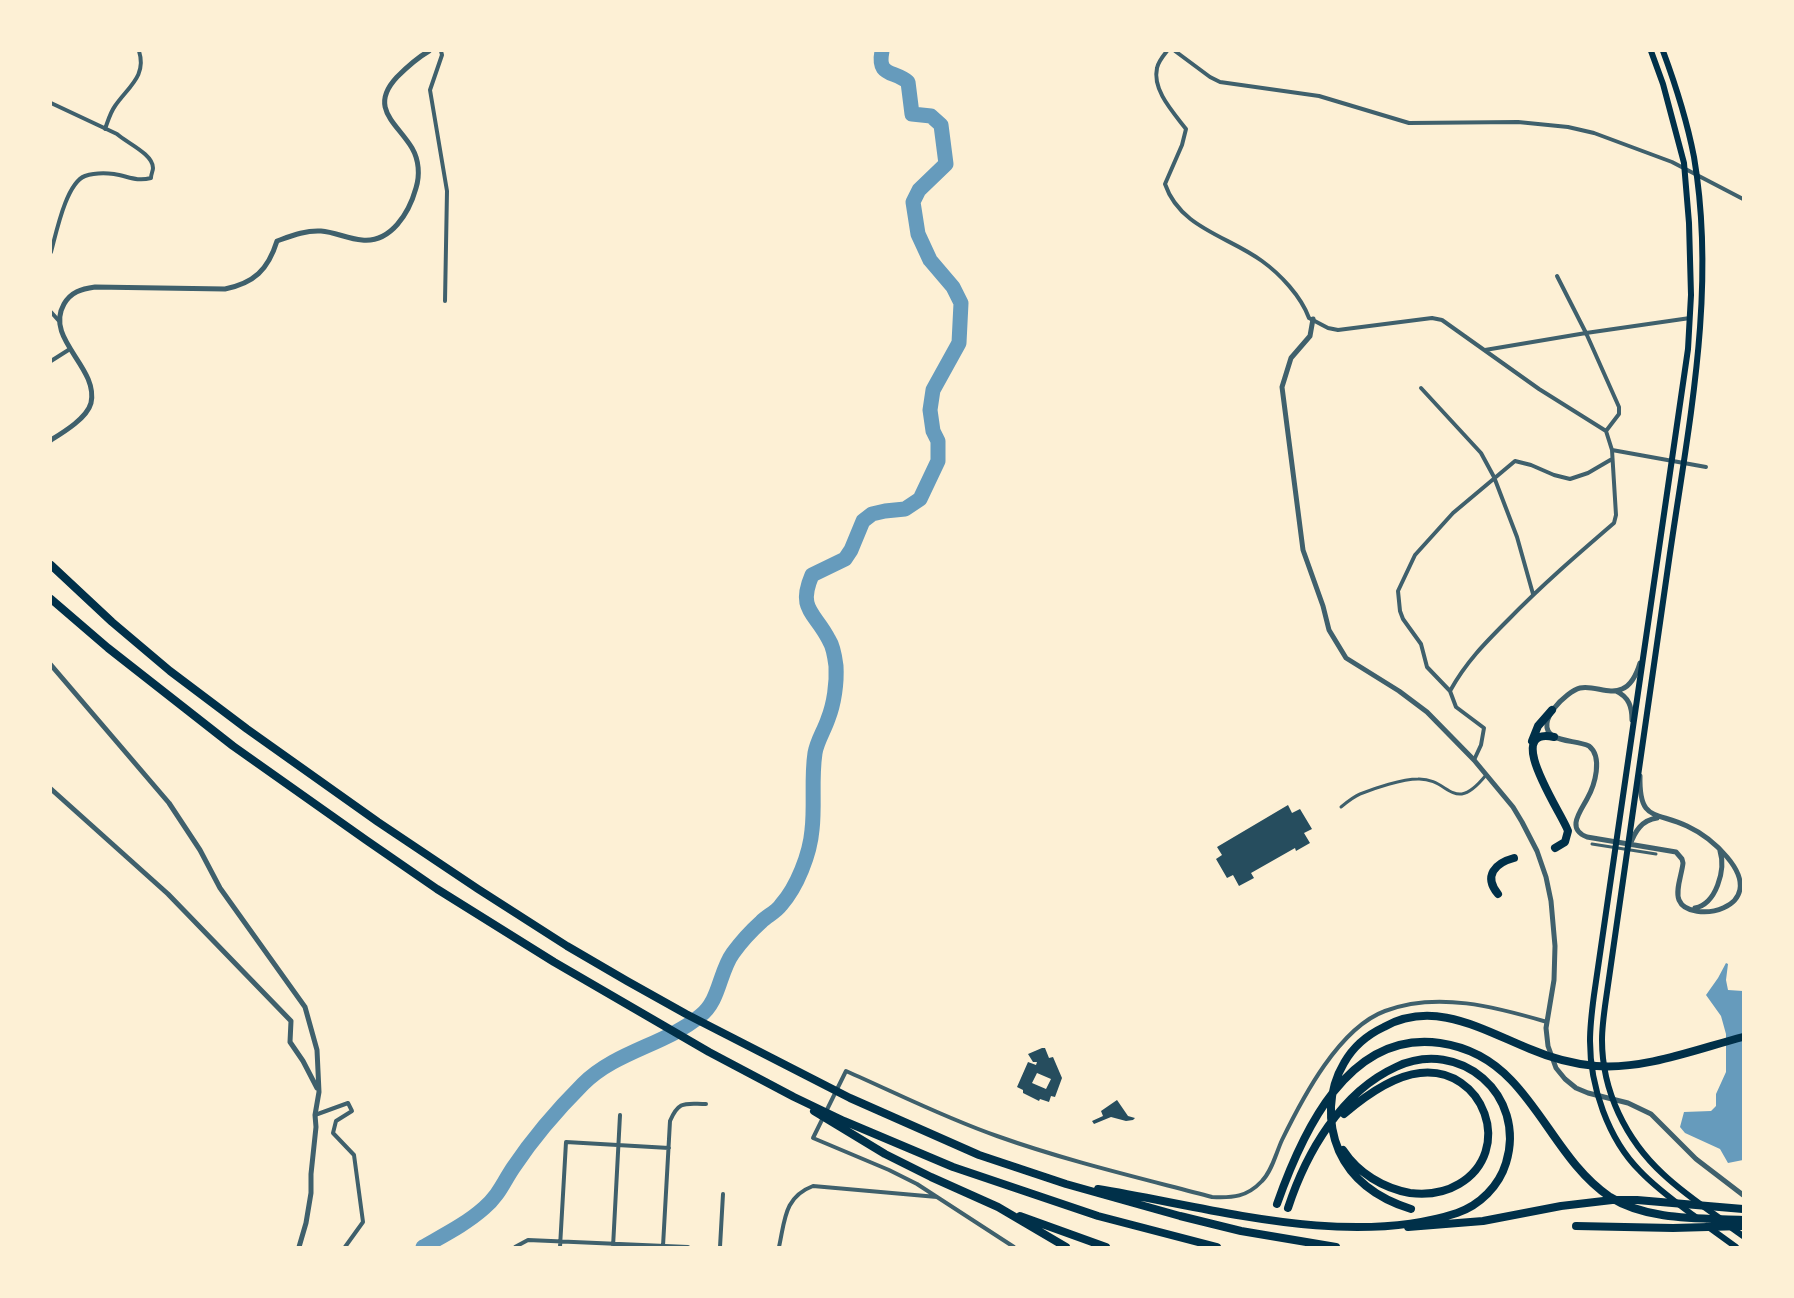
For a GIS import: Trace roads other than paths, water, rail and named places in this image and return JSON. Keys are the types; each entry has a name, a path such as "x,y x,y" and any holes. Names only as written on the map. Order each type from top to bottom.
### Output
{"highway":[{"path":"51,565 112,622 170,671 378,822 567,946 637,987 777,1062 850,1098 979,1155 1066,1185 1169,1214 1241,1231 1336,1247"},
{"path":"51,599 108,648 233,746 437,889 671,1031 794,1097 884,1139 952,1167 1098,1216 1217,1247"},
{"path":"1552,710 1535,731 1532,753 1538,771 1568,831 1565,842 1555,848"},
{"path":"1532,753 1536,739 1543,735 1554,737"},
{"path":"1498,894 1491,882 1493,873 1498,865 1514,858"},
{"path":"1410,1209 1374,1193 1357,1173 1337,1137 1334,1126 1331,1101 1337,1077 1356,1047 1376,1030 1402,1019 1426,1015 1446,1017 1468,1023 1545,1055 1570,1063 1599,1066 1629,1065 1661,1059 1743,1036"},
{"path":"1277,1204 1314,1121 1330,1095 1352,1071 1374,1056 1398,1046 1410,1042 1435,1042 1459,1046 1486,1059 1501,1070 1518,1088 1579,1168 1609,1196 1633,1208 1654,1213 1743,1220"},
{"path":"1288,1208 1306,1165 1324,1134 1349,1102 1373,1081 1396,1067 1419,1060 1440,1059 1462,1065 1482,1078 1499,1096 1509,1120 1510,1143 1504,1168 1493,1188 1476,1203 1458,1212 1420,1221 1377,1226"},
{"path":"1324,1134 1353,1106 1370,1095 1398,1079 1421,1073 1441,1074 1460,1082 1482,1106 1488,1125 1487,1146 1479,1166 1472,1174 1453,1187 1441,1192 1406,1192 1357,1173"},
{"path":"794,1097 885,1154 931,1177 998,1207 1106,1247"},
{"path":"1066,1185 1250,1217 1337,1226 1423,1226 1483,1221 1581,1203 1637,1200 1743,1209"},
{"path":"998,1207 1066,1247"},
{"path":"1576,1226 1684,1228 1743,1226"}],"main road":[{"path":"1651,51 1663,84 1684,163 1690,249 1690,318 1676,437 1630,742 1590,1040 1597,1090 1618,1143 1631,1161 1666,1194 1736,1247"},
{"path":"1663,51 1685,118 1694,158 1702,247 1702,307 1692,405 1606,999 1602,1039 1603,1056 1610,1091 1623,1124 1641,1151 1677,1186 1743,1236"}],"street":[{"path":"105,129 114,107 139,75 142,62 139,51"},
{"path":"51,440 85,416 91,403 92,389 87,375 63,335 60,321 62,308 69,297 95,286 225,289 241,285 254,278 272,257 277,241 307,232 320,231 364,241 378,239 390,233 411,201 419,174 417,160 411,148 388,117 385,108 386,94 391,83 407,67 429,51"},
{"path":"441,51 442,55 430,90 447,191 445,301"},
{"path":"1167,51 1157,65 1156,78 1168,106 1186,129 1182,145 1165,184 1175,203 1188,218 1262,261 1286,283 1306,310 1309,318 1328,328 1338,330 1432,318 1442,320 1539,389 1606,431 1615,451 1612,459 1616,515 1614,523 1533,594 1475,653 1450,691"},
{"path":"1175,51 1220,82 1242,87 1319,96 1409,123 1518,122 1568,127 1594,133 1672,162 1743,199"},
{"path":"51,103 117,134 150,158 153,167 151,178 141,180 103,173 84,176 73,187 69,196 51,252"},
{"path":"1557,276 1586,333 1619,407 1619,414 1606,431"},
{"path":"51,312 60,321"},
{"path":"1484,350 1690,318"},
{"path":"1313,319 1310,336 1291,358 1282,387 1303,550 1329,630 1346,658 1399,691 1427,712 1474,760 1522,822 1537,851 1551,901 1555,946 1554,980 1547,1022 1548,1046 1556,1068 1576,1088 1588,1094 1628,1103 1651,1114 1696,1159 1743,1195"},
{"path":"51,361 70,349"},
{"path":"1421,388 1481,453 1494,477 1517,537 1533,594"},
{"path":"1615,451 1706,467"},
{"path":"1474,760 1481,745 1484,728 1456,707 1450,691 1427,667 1421,644 1400,612 1398,591 1402,581 1415,555 1453,513 1515,461 1570,479 1588,473 1612,459"},
{"path":"1613,690 1624,688 1635,676 1639,667 1648,621"},
{"path":"51,665 168,803 200,850 220,888 305,1007 317,1050 319,1092 315,1115 311,1193 299,1247"},
{"path":"1630,742 1632,715 1630,703 1623,694 1613,690 1587,687 1578,689 1552,710 1546,721 1546,726 1554,737 1589,746 1596,756 1592,788 1578,816 1577,830 1592,841 1656,854"},
{"path":"1592,841 1676,852 1682,859 1683,868 1678,896 1682,904 1690,909 1704,912 1717,911 1737,898 1740,887 1738,875 1731,863 1705,836 1687,826 1659,818 1650,812 1642,799 1641,762"},
{"path":"1341,807 1358,795 1419,779 1430,781 1455,794 1468,793 1486,775"},
{"path":"51,789 168,894 291,1021 290,1042 319,1092"},
{"path":"1622,887 1630,846 1636,832 1648,820 1659,818"},
{"path":"1690,909 1704,905 1712,895 1721,867 1722,858 1719,850"},
{"path":"1014,1247 906,1178 813,1138 846,1071 929,1109 1037,1150 1212,1197 1230,1198 1240,1196 1255,1188 1264,1179 1314,1082 1337,1047 1366,1021 1385,1011 1403,1006 1457,1002 1494,1007 1547,1022"},
{"path":"315,1115 348,1103 352,1111 336,1121 333,1133 354,1155 363,1222 345,1247"},
{"path":"663,1246 670,1121 675,1109 682,1104 706,1104"},
{"path":"613,1245 620,1115"},
{"path":"560,1247 566,1142 669,1148"},
{"path":"779,1247 790,1202 804,1189 813,1186 938,1197"},
{"path":"720,1247 723,1194"},
{"path":"515,1247 528,1240 688,1247"}],"water":[{"path":"1726,963 1728,964 1726,980 1728,990 1743,991 1743,1160 1728,1163 1720,1149 1685,1133 1680,1127 1684,1112 1711,1111 1716,1106 1716,1094 1726,1072 1726,1034 1721,1016 1706,995"}],"waterway":[{"path":"423,1247 462,1224 489,1203 546,1124 596,1073 625,1056 672,1034 707,1010 733,953 754,929 787,898 802,870 812,830 815,753 832,707 836,673 830,643 807,604 808,587 812,575 845,559 863,521 872,514 905,509 920,499 938,461 938,441 933,431 930,410 933,390 959,343 961,303 953,287 930,260 918,234 913,202 919,190 946,164 941,125 931,116 912,114 908,82 884,69 881,59 882,51"}]}
